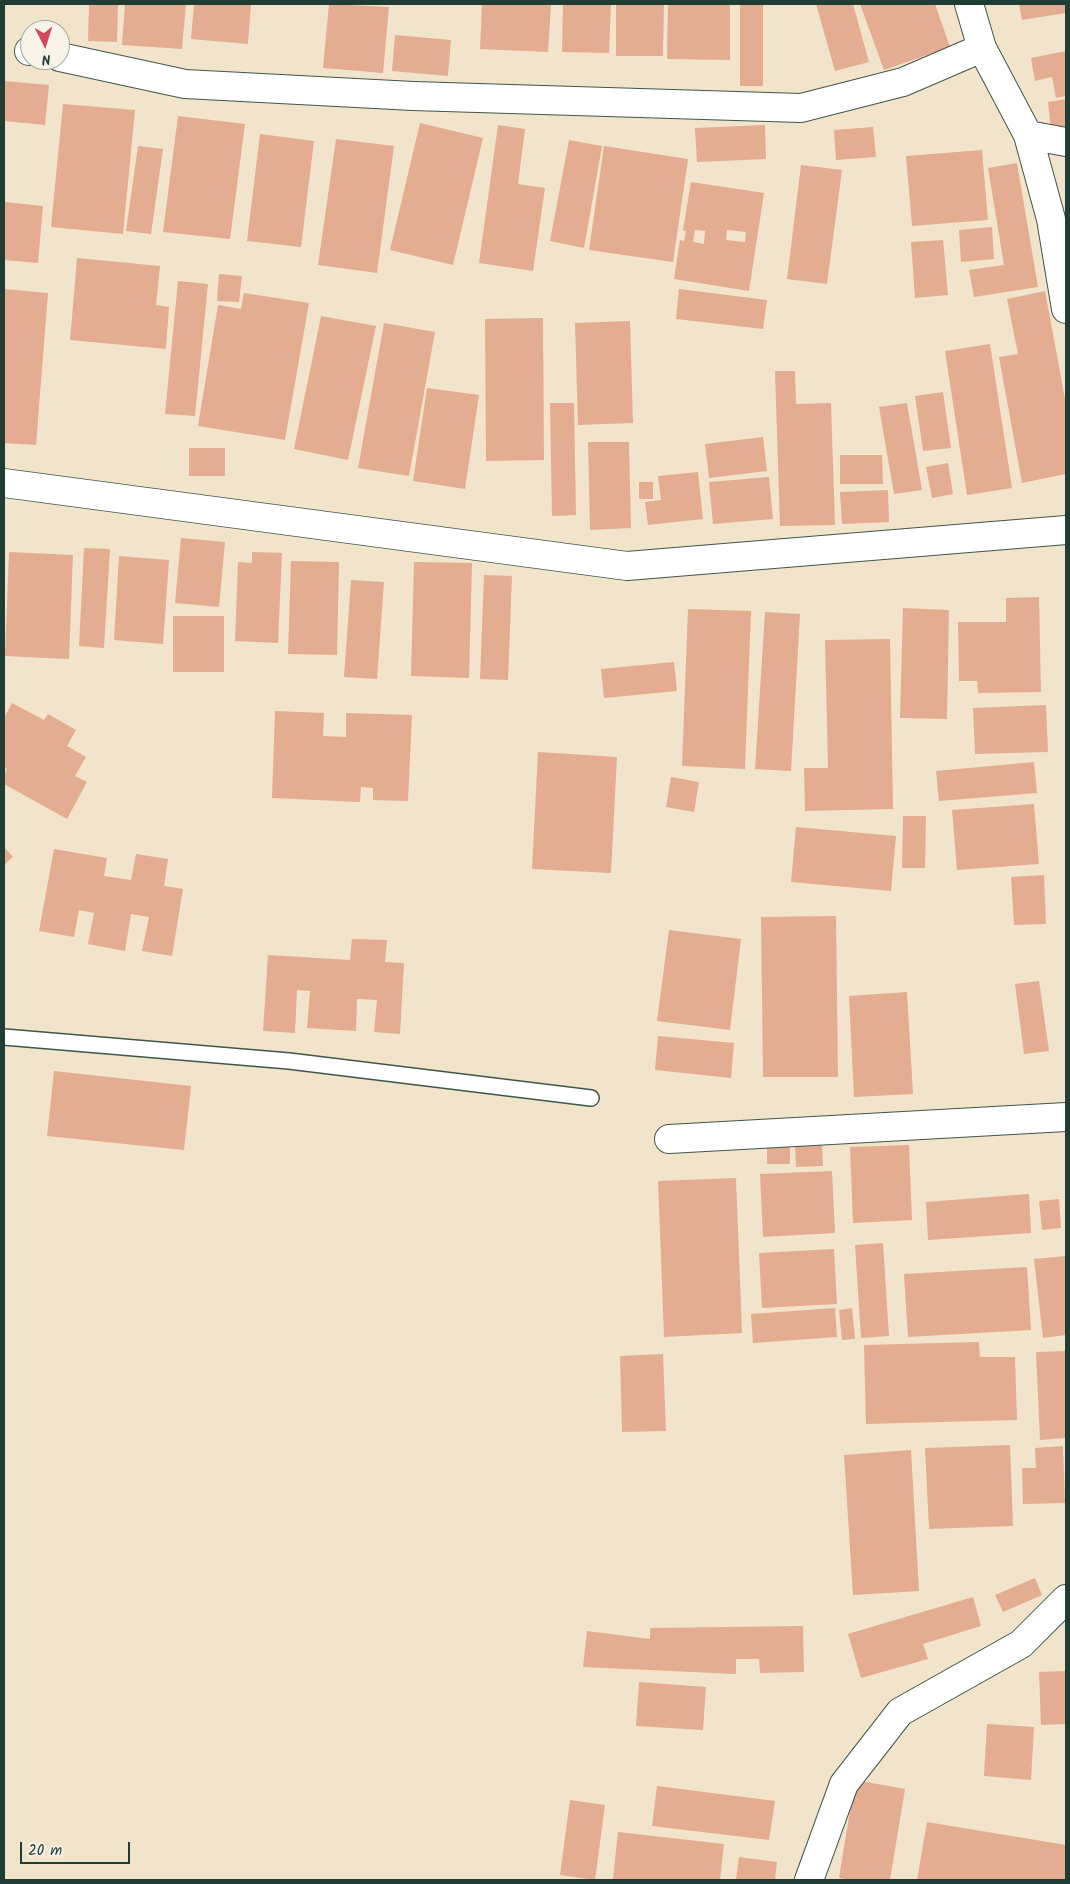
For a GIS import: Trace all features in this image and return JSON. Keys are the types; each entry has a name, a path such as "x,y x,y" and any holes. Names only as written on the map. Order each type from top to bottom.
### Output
{"street":[{"path":"968,4 982,48 1028,135 1051,219 1066,309"},
{"path":"70,59 185,84 413,96 801,108 902,82 982,48"},
{"path":"1028,135 1066,142"},
{"path":"4,482 627,566 1066,530"},
{"path":"670,1139 1066,1117"},
{"path":"809,1880 844,1784 900,1712 1022,1644 1066,1598"}],"lane":[{"path":"4,1037 289,1061 590,1098"}],"building":[{"path":"89,4 118,4 117,42 88,41"},
{"path":"125,4 186,4 182,49 122,45"},
{"path":"194,4 251,4 248,44 191,39"},
{"path":"329,4 389,7 383,73 323,68"},
{"path":"482,4 551,4 548,52 480,49"},
{"path":"563,4 611,4 609,53 562,52"},
{"path":"616,4 664,4 663,56 616,56"},
{"path":"668,4 730,4 730,60 667,59"},
{"path":"740,4 763,4 763,86 740,86"},
{"path":"816,4 853,4 869,62 835,71"},
{"path":"860,4 935,4 950,47 884,70"},
{"path":"1019,4 1066,4 1066,13 1022,20"},
{"path":"395,35 451,40 448,76 392,71"},
{"path":"1066,51 1066,96 1056,98 1052,77 1035,81 1031,58"},
{"path":"4,81 49,85 45,125 4,121"},
{"path":"1066,99 1066,126 1051,128 1048,102"},
{"path":"63,104 135,110 123,234 51,227"},
{"path":"178,116 245,124 230,239 163,232"},
{"path":"420,123 483,138 453,265 390,250"},
{"path":"498,125 525,129 518,184 545,188 533,271 479,263"},
{"path":"765,125 766,159 697,162 695,128"},
{"path":"873,127 876,157 836,160 834,130"},
{"path":"260,134 314,141 301,247 247,241"},
{"path":"336,139 394,146 377,273 318,265"},
{"path":"569,140 602,146 584,248 550,241"},
{"path":"138,146 163,149 151,234 126,231"},
{"path":"604,146 688,159 673,262 589,250"},
{"path":"982,150 988,220 912,226 906,156"},
{"path":"1017,163 1038,287 974,297 969,270 1004,265 988,168"},
{"path":"801,165 842,170 827,284 787,279"},
{"path":"691,182 764,193 749,291 674,279 680,240 684,241 686,231 683,230","holes":["695,230 705,231 704,244 693,242","727,230 746,232 745,242 726,240"]},
{"path":"4,202 43,206 38,263 4,260"},
{"path":"992,227 994,259 961,262 959,230"},
{"path":"943,240 948,295 915,298 911,242"},
{"path":"77,258 160,266 156,305 169,307 166,349 70,340"},
{"path":"219,274 242,276 239,302 217,301"},
{"path":"178,281 208,284 195,416 165,414"},
{"path":"4,289 48,293 36,445 4,443"},
{"path":"679,289 767,300 763,329 676,319"},
{"path":"1045,291 1066,404 1066,474 1022,483 999,357 1018,354 1007,299"},
{"path":"244,293 309,303 285,440 198,426 218,305 241,309"},
{"path":"321,316 376,326 348,460 294,449"},
{"path":"543,318 544,460 486,461 485,319"},
{"path":"630,321 633,423 578,425 575,323"},
{"path":"384,323 435,332 409,476 358,468"},
{"path":"990,344 1012,488 967,495 945,351"},
{"path":"775,371 795,371 796,404 831,403 835,525 780,526"},
{"path":"427,388 479,395 465,489 413,481"},
{"path":"943,392 951,448 923,451 915,396"},
{"path":"550,403 574,403 576,515 552,516"},
{"path":"907,403 922,490 894,494 879,407"},
{"path":"763,437 767,471 709,478 705,444"},
{"path":"588,442 629,442 631,528 590,530"},
{"path":"189,448 225,448 225,476 189,476"},
{"path":"840,455 882,455 883,484 840,484"},
{"path":"948,463 953,494 932,498 926,467"},
{"path":"698,472 703,519 648,525 645,502 661,500 658,476"},
{"path":"769,477 773,519 713,524 709,482"},
{"path":"639,482 653,482 653,499 639,499"},
{"path":"888,490 889,522 842,524 840,492"},
{"path":"181,538 225,542 219,607 175,603"},
{"path":"84,548 110,549 104,648 79,646"},
{"path":"9,552 73,555 69,659 5,656"},
{"path":"252,552 282,553 278,643 235,641 238,562 252,563"},
{"path":"119,556 169,560 163,644 114,640"},
{"path":"291,561 339,562 337,655 288,654"},
{"path":"414,562 472,563 469,678 411,676"},
{"path":"484,575 512,576 508,680 480,679"},
{"path":"351,580 384,582 377,679 344,677"},
{"path":"1039,597 1041,692 978,693 977,681 959,681 958,622 1006,622 1006,598"},
{"path":"903,608 949,610 947,719 900,718"},
{"path":"688,609 751,611 745,769 682,766"},
{"path":"765,612 800,614 791,771 755,769"},
{"path":"173,616 224,616 224,672 173,672"},
{"path":"890,639 893,809 805,811 804,768 828,768 825,640"},
{"path":"674,662 677,691 604,698 601,669"},
{"path":"12,703 44,720 48,714 76,730 67,746 86,757 75,776 87,782 67,819 4,784 4,776 7,769 4,767 4,718"},
{"path":"1046,705 1048,752 975,754 973,708"},
{"path":"275,711 324,713 323,736 346,737 346,713 412,715 408,801 373,800 373,788 361,787 360,802 272,798"},
{"path":"538,752 617,757 611,873 532,869"},
{"path":"1034,762 1037,793 939,801 936,771"},
{"path":"671,777 699,782 694,812 666,807"},
{"path":"1034,804 1039,864 957,870 952,810"},
{"path":"903,816 926,816 925,868 902,868"},
{"path":"796,827 896,836 891,891 791,882"},
{"path":"4,847 13,857 4,865"},
{"path":"54,849 107,858 104,876 131,880 136,854 168,859 164,886 183,889 172,956 142,951 149,917 131,914 125,951 88,944 94,913 79,910 74,937 39,931"},
{"path":"1044,875 1046,924 1014,925 1011,877"},
{"path":"836,916 838,1077 763,1077 761,917"},
{"path":"669,930 741,939 730,1030 657,1021"},
{"path":"352,939 387,940 385,962 404,963 400,1034 374,1032 377,1000 357,999 356,1031 307,1028 310,991 297,990 295,1033 263,1031 268,955 350,960"},
{"path":"1039,981 1049,1051 1024,1054 1015,984"},
{"path":"907,992 913,1094 854,1097 849,996"},
{"path":"658,1036 734,1043 731,1078 655,1070"},
{"path":"54,1071 191,1086 184,1150 47,1136"},
{"path":"767,1141 790,1141 790,1164 767,1164"},
{"path":"795,1142 822,1142 823,1166 796,1167"},
{"path":"909,1145 912,1220 853,1223 850,1147"},
{"path":"832,1171 835,1233 763,1237 760,1174"},
{"path":"736,1178 742,1333 664,1337 658,1181"},
{"path":"1029,1194 1031,1233 928,1240 926,1202"},
{"path":"1059,1199 1061,1228 1042,1230 1039,1201"},
{"path":"883,1243 889,1336 861,1338 855,1245"},
{"path":"834,1249 837,1304 762,1308 759,1253"},
{"path":"1066,1256 1066,1335 1043,1338 1034,1259"},
{"path":"1027,1267 1031,1330 908,1337 904,1274"},
{"path":"835,1308 837,1337 753,1343 751,1314"},
{"path":"852,1308 855,1339 842,1340 839,1310"},
{"path":"979,1342 980,1357 1015,1357 1017,1420 866,1424 864,1345"},
{"path":"1066,1351 1066,1438 1040,1440 1036,1352"},
{"path":"663,1354 666,1431 622,1432 620,1356"},
{"path":"1010,1445 1013,1526 929,1529 925,1448"},
{"path":"1063,1446 1065,1503 1023,1504 1022,1468 1036,1468 1035,1448"},
{"path":"911,1450 919,1591 853,1595 844,1455"},
{"path":"1035,1578 1042,1595 1003,1612 995,1595"},
{"path":"973,1597 981,1626 923,1644 928,1659 861,1678 848,1634"},
{"path":"803,1626 804,1672 760,1673 759,1659 736,1659 736,1674 583,1667 587,1631 650,1639 650,1628"},
{"path":"1066,1671 1066,1724 1041,1725 1039,1672"},
{"path":"639,1682 706,1687 703,1730 636,1726"},
{"path":"987,1724 1034,1727 1031,1780 984,1776"},
{"path":"855,1780 905,1789 890,1880 839,1878"},
{"path":"657,1786 775,1801 769,1840 652,1826"},
{"path":"570,1800 605,1805 595,1880 560,1875"},
{"path":"927,1822 1066,1845 1066,1880 917,1880"},
{"path":"618,1832 724,1844 720,1880 613,1879"},
{"path":"739,1857 777,1862 775,1880 736,1880"}]}
